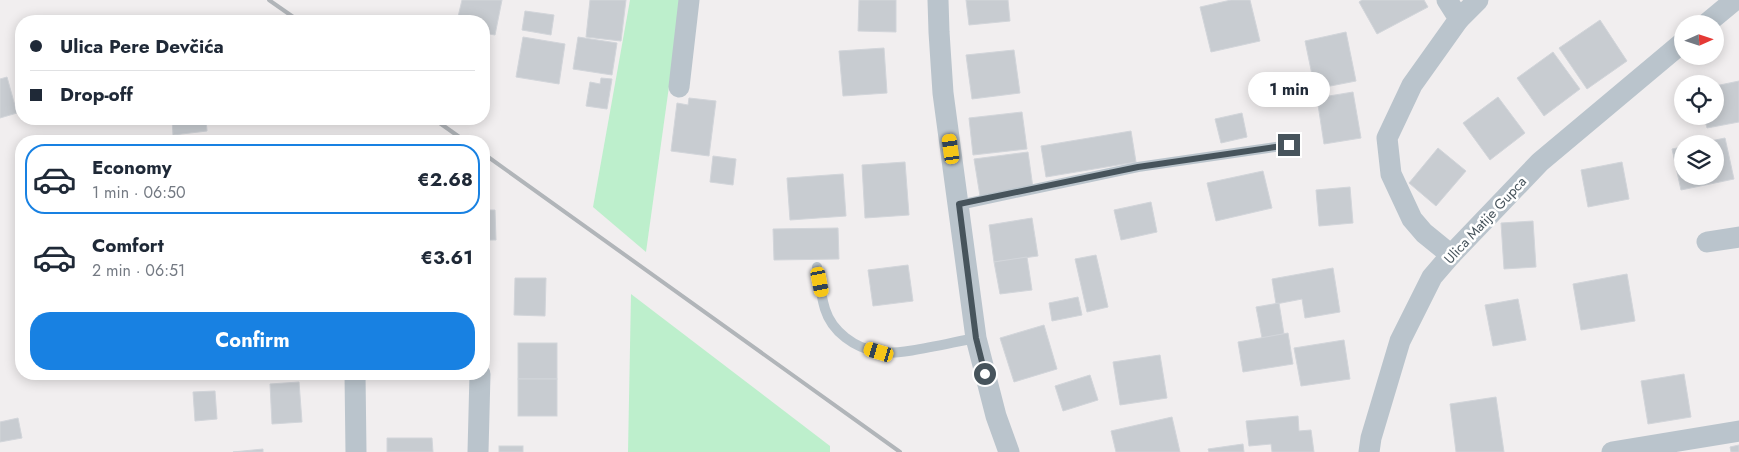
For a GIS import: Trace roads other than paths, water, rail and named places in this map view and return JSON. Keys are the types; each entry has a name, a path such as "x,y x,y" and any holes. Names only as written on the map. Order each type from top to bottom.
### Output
{"street":[{"path":"679,87 689,0"},
{"path":"938,0 943,93 976,338 996,416 1010,452"},
{"path":"1447,0 1458,19"},
{"path":"1451,255 1424,233 1412,219 1391,174 1387,138 1412,85 1458,19 1478,0"},
{"path":"1717,15 1735,0"},
{"name":"Ulica Matije Gupca","path":"1370,452 1371,438 1400,341 1432,277 1540,162 1674,50"},
{"path":"1707,242 1739,237"},
{"path":"355,380 356,452"},
{"path":"478,452 480,380"},
{"path":"1612,452 1739,431"}],"lane":[{"path":"959,204 1138,167 1289,145"},
{"path":"817,268 825,310 840,334 857,346 879,352 903,351 976,338"}],"railway":[{"path":"269,0 290,15"},
{"path":"442,125 457,135"},
{"path":"490,158 900,452"}]}
